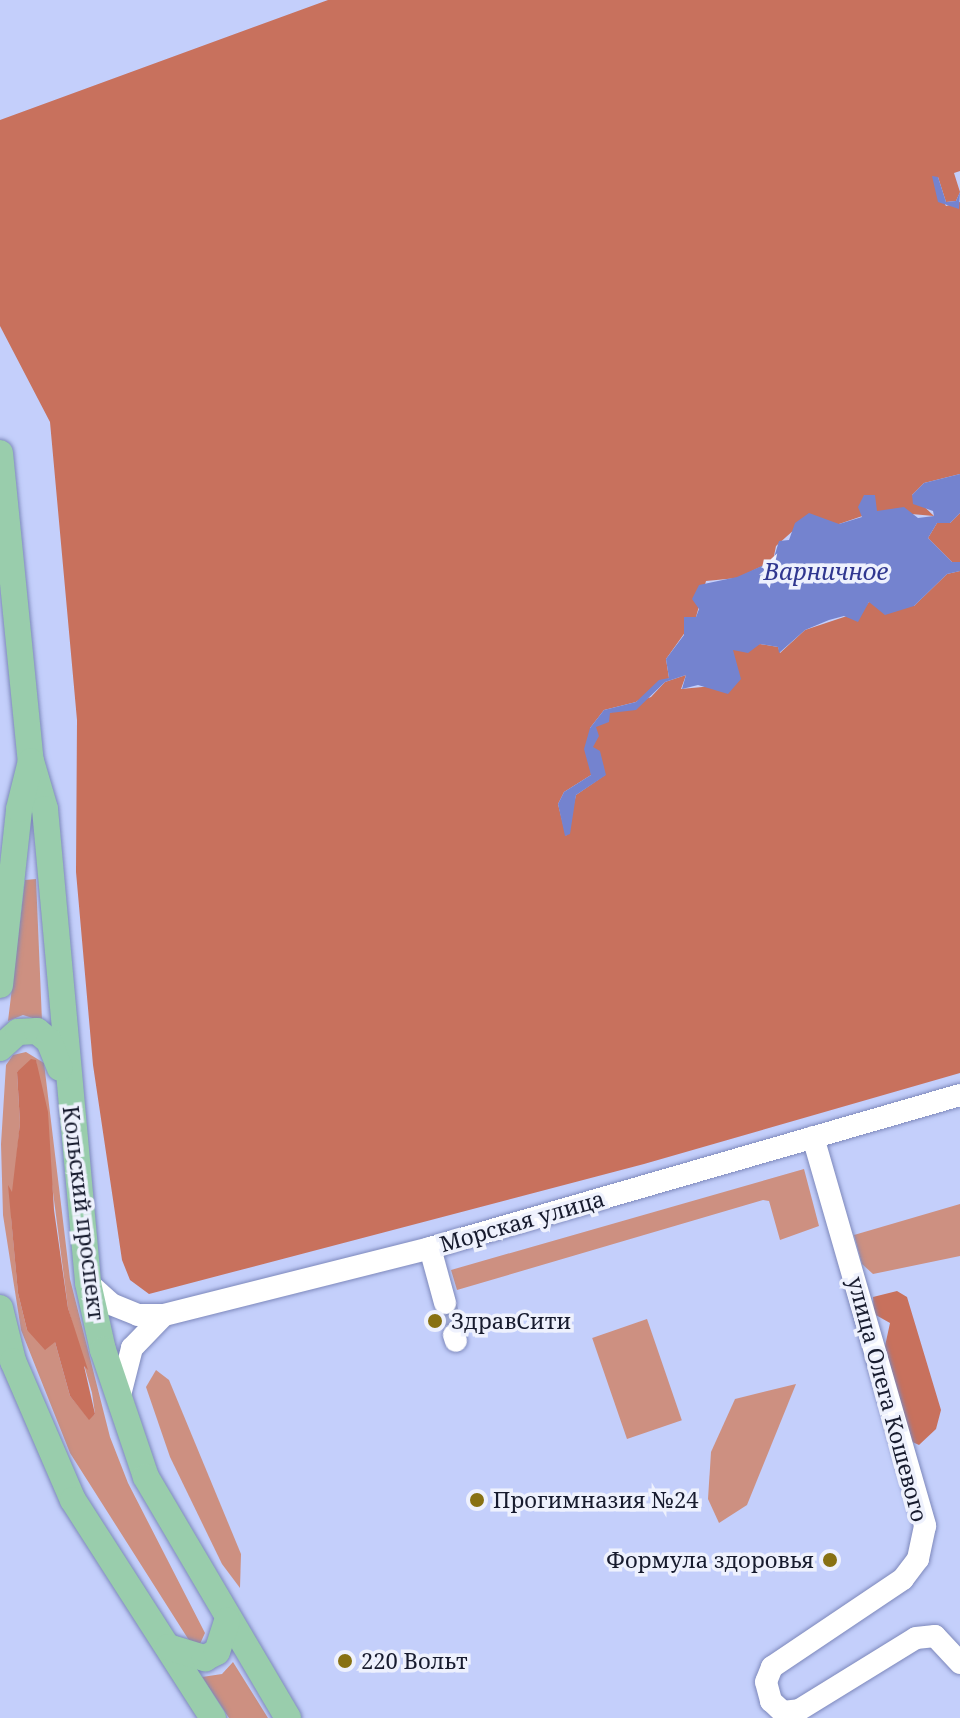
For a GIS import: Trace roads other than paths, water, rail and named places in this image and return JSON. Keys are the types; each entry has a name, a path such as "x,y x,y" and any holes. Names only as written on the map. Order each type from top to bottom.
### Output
{"main road":[{"name":"Кольский проспект","path":"0,453 31,761 45,809 88,1283 119,1400 146,1477 227,1621 288,1718"},
{"name":"Кольский проспект","path":"0,985 19,809 31,761"},
{"path":"0,1048 18,1032 37,1031 56,1053 69,1098"},
{"path":"0,1308 24,1389 73,1500 213,1718"},
{"path":"168,1647 182,1655 205,1658 217,1652 227,1621"}],"street":[{"name":"Морская улица","path":"88,1283 111,1304 138,1315 164,1315 430,1248 960,1095"},
{"name":"улица Олега Кошевого","path":"813,1137 925,1526 918,1559 903,1579 772,1667 766,1682 771,1701 783,1712 799,1710 916,1638 935,1636 960,1663"},
{"path":"430,1248 445,1303"},
{"path":"119,1400 132,1348 164,1315"}],"water":[{"path":"932,176 938,177 946,202 956,201 960,192 959,209 938,202"},
{"name":"Варничное","path":"960,474 960,513 950,523 937,523 928,538 952,562 960,562 960,571 947,574 914,606 885,615 869,602 858,622 844,616 829,620 805,630 779,653 778,647 760,644 748,653 733,650 741,679 728,694 698,685 682,689 686,675 665,682 636,710 610,713 609,722 596,727 599,736 593,747 600,751 606,775 576,795 570,834 565,836 558,804 564,792 591,775 584,749 590,728 604,710 636,702 659,680 669,678 666,659 684,635 684,617 696,617 699,609 692,599 699,585 737,577 773,561 779,541 789,540 795,523 809,513 839,524 862,517 858,507 864,495 875,495 877,511 904,507 918,518 934,516 933,511 913,504 912,495 924,483"}],"tunnel":[{"path":"445,1303 454,1335"}],"place":[{"name":"ЗдравСити","path":"435,1321"},
{"name":"Прогимназия №24","path":"477,1500"},
{"name":"Формула здоровья","path":"830,1560"},
{"name":"220 Вольт","path":"345,1661"}]}
